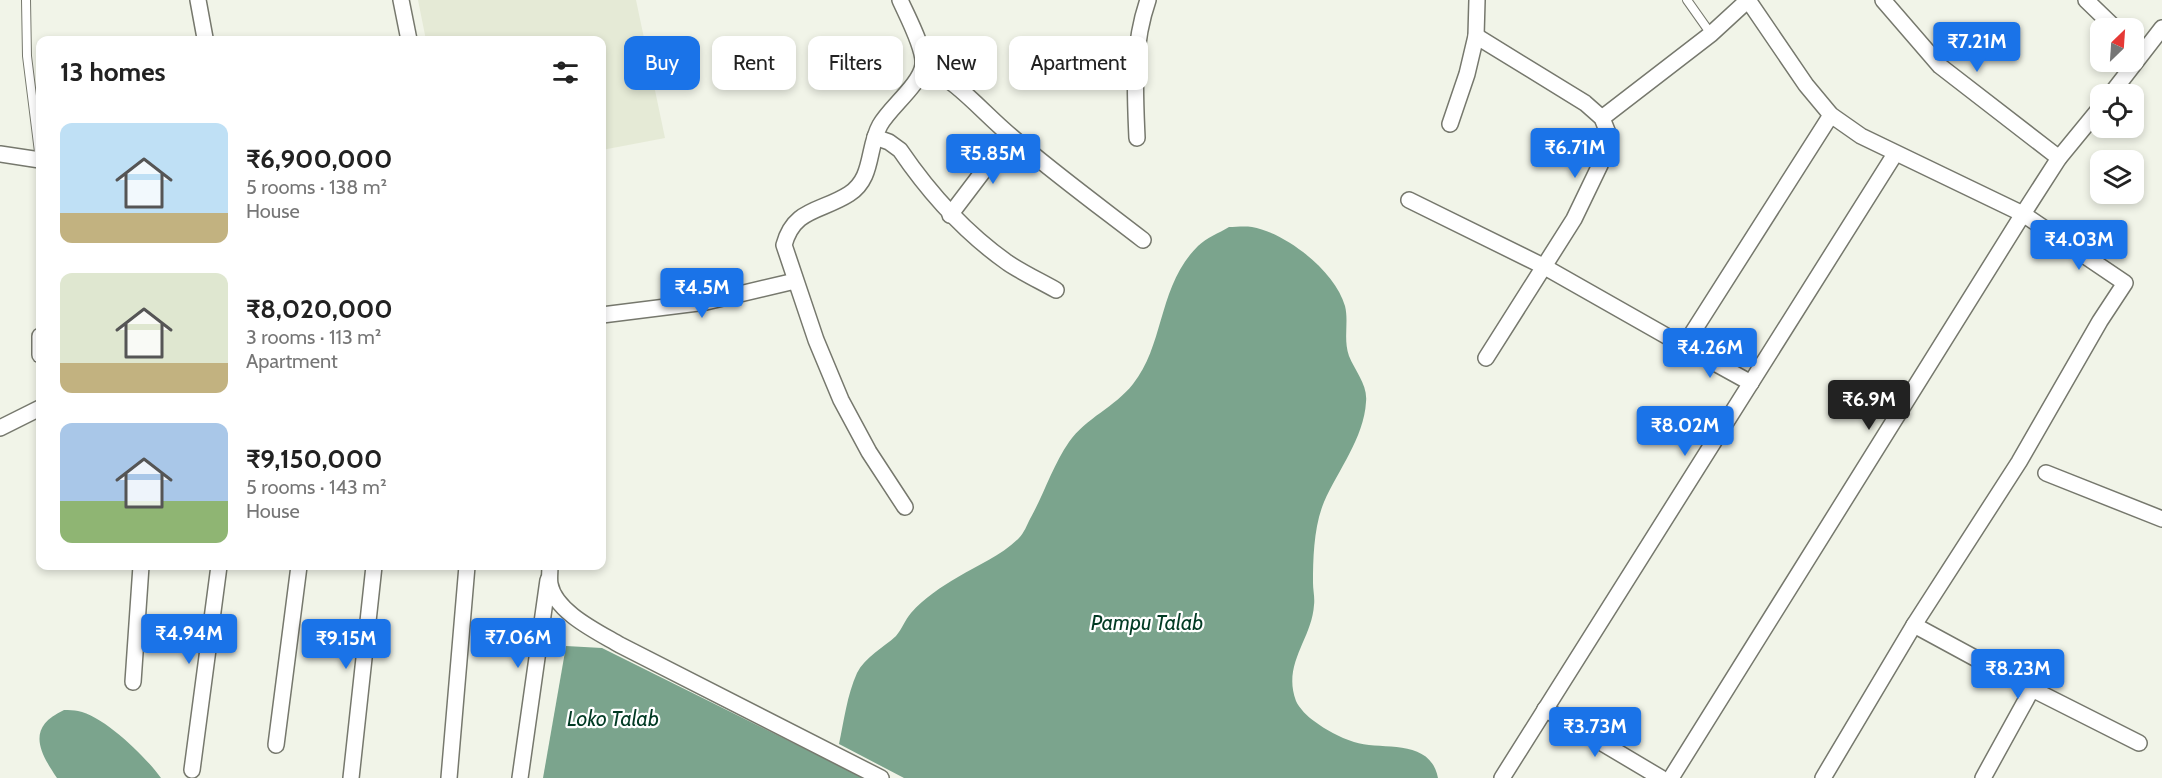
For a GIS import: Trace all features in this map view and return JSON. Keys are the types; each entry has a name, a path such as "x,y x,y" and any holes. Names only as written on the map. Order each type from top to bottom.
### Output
{"street":[{"path":"198,0 205,36"},
{"path":"401,0 408,36"},
{"path":"900,0 915,36"},
{"path":"1137,138 1134,72 1137,39 1148,0"},
{"path":"1450,124 1467,74 1476,36 1477,0"},
{"path":"1602,118 1711,34 1749,0 1806,85 1831,115 1861,136 1895,154 2023,214 2125,283 2100,321 2019,462 1914,625 1823,778"},
{"path":"1883,0 1940,66 2059,158"},
{"path":"2086,0 2105,18"},
{"path":"2144,45 2162,28"},
{"path":"1476,36 1585,103 1602,118 1608,133 1600,165 1574,219 1486,358"},
{"path":"906,507 869,452 841,400 816,340 784,245 788,231 797,219 849,194 860,184 868,171 875,137 881,124 915,80"},
{"path":"962,90 1010,136 1143,240"},
{"path":"1684,346 1831,115"},
{"path":"1671,778 2023,214 2059,158 2090,120"},
{"path":"950,215 1010,136"},
{"path":"875,137 890,142 900,150 950,215 977,240 1010,264 1056,290"},
{"path":"0,154 36,159"},
{"path":"1502,778 1895,154"},
{"path":"1409,200 1543,267 1751,384"},
{"path":"606,314 706,302 795,281"},
{"path":"0,428 36,410"},
{"path":"2046,473 2162,519"},
{"path":"133,681 141,570"},
{"path":"192,770 218,570"},
{"path":"276,745 298,570"},
{"path":"351,778 374,570"},
{"path":"449,778 467,570"},
{"path":"520,778 549,570"},
{"path":"550,570 550,585 555,597 569,613 584,624 630,650 882,778"},
{"path":"1914,625 2032,689 2139,743"},
{"path":"1983,778 2032,689"},
{"path":"1545,709 1661,778"}],"lane":[{"path":"26,0 27,56 36,128"},
{"path":"1687,0 1711,34"}],"shaded area":[{"path":"418,0 636,0 644,36 624,36 624,90 655,90 665,138 606,149 606,36 425,36"}],"water":[{"name":"Pampu Talab","path":"1229,227 1252,227 1279,237 1308,256 1331,280 1345,306 1347,350 1363,384 1366,396 1361,428 1324,502 1318,521 1314,552 1312,617 1295,663 1293,675 1296,701 1312,719 1343,738 1365,744 1404,748 1425,756 1433,765 1438,778 904,778 839,744 846,708 860,667 896,636 911,613 927,598 997,555 1021,536 1069,442 1084,426 1126,392 1143,368 1151,351 1175,278 1185,261 1201,243"},
{"name":"Loko Talab","path":"566,646 602,648 864,778 543,778"},
{"path":"64,710 88,714 112,729 145,759 161,778 57,778 45,758 40,740 45,724"}]}
